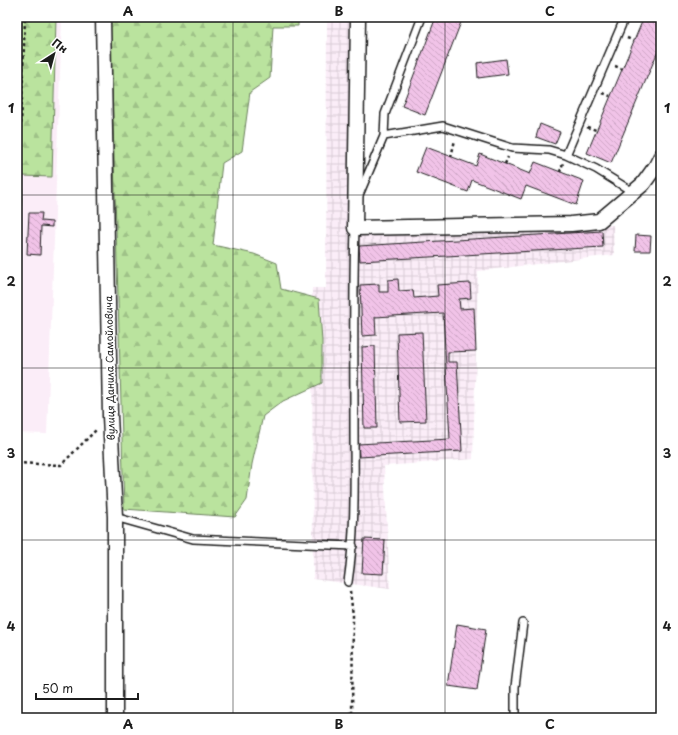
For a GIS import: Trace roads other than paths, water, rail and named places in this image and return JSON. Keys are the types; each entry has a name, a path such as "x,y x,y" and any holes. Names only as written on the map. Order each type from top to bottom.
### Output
{"street":[{"name":"вулиця Данила Самойловича","path":"103,17 110,416 115,517 118,717"},
{"path":"358,17 355,228 571,224 599,221 643,184 656,166 661,156"}],"lane":[{"path":"356,201 384,136 385,114 422,17"},
{"path":"566,155 625,17"},
{"path":"384,136 443,126 512,148 548,150 566,155 596,169 633,192"},
{"path":"348,582 353,546 355,228"},
{"path":"115,517 193,538 353,546"},
{"path":"514,718 515,687 523,623"}]}
